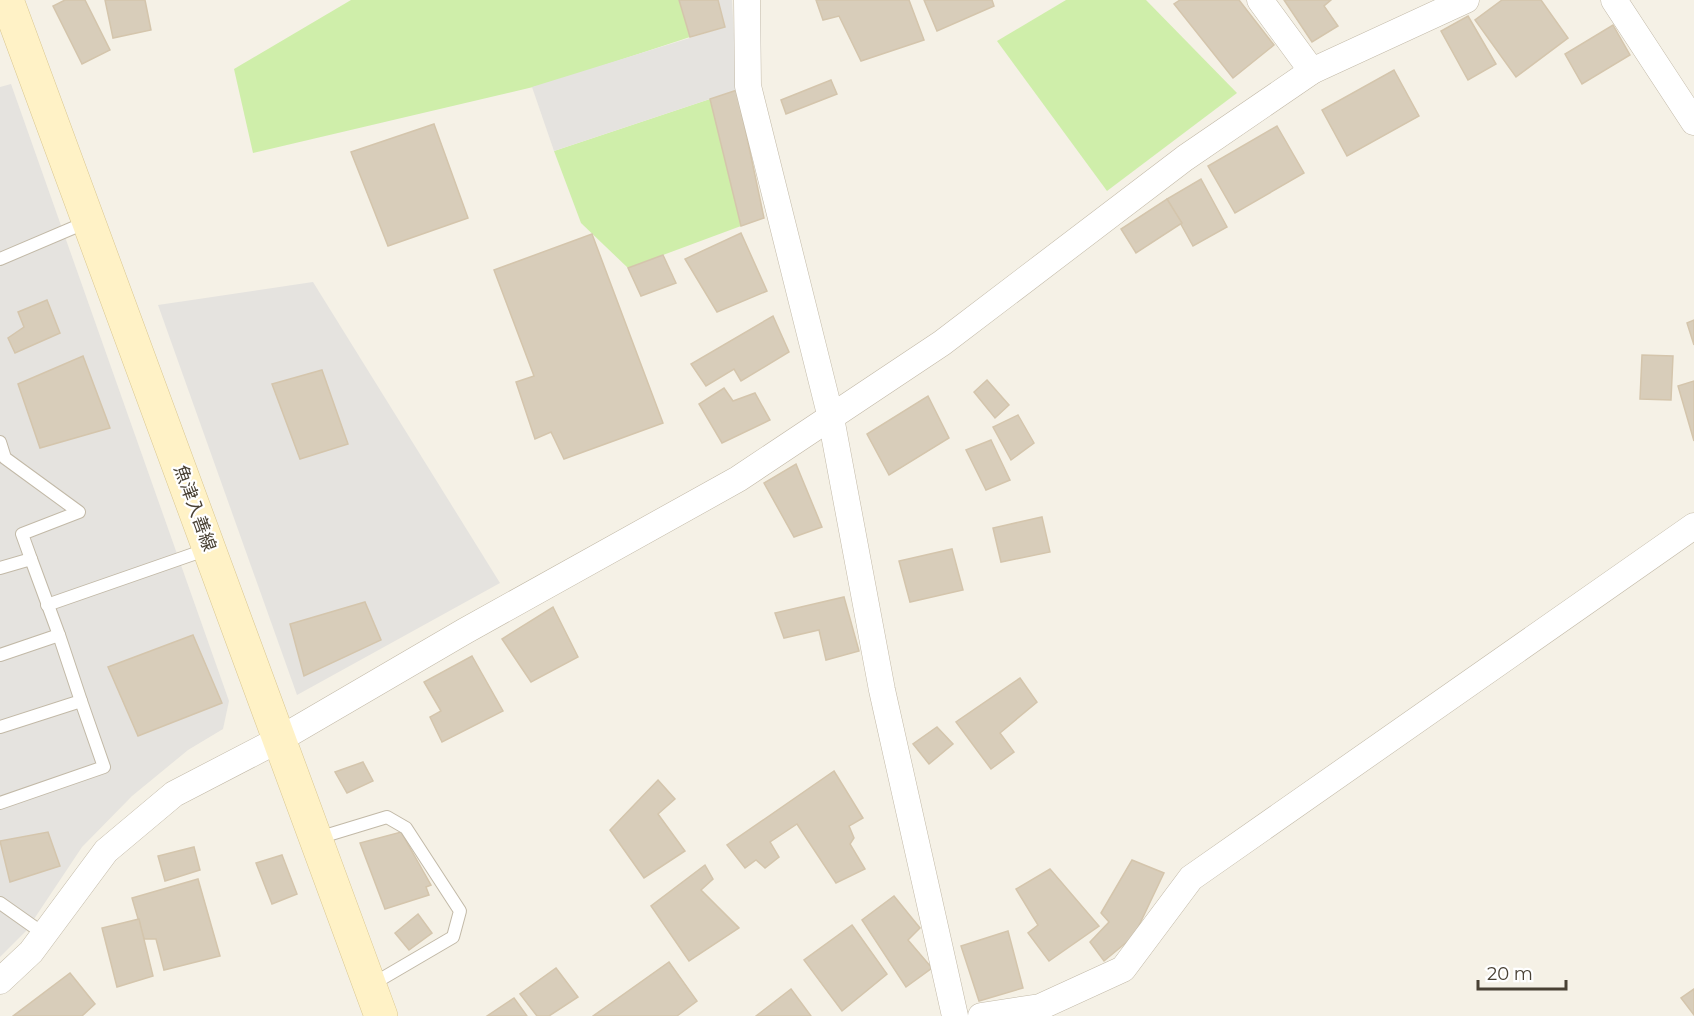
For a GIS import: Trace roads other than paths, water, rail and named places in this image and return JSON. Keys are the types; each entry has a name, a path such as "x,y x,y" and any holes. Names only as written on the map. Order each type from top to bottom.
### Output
{"main road":[{"name":"魚津入善線","path":"8,0 381,1016"}],"street":[{"path":"747,0 748,86 831,418 882,690 956,1016"},
{"path":"1260,0 1312,71"},
{"path":"0,981 31,952 106,851 174,794 280,739 465,631 738,479 942,343 1185,158 1312,71 1466,0"},
{"path":"1614,0 1694,122"},
{"path":"981,1016 1040,1006 1123,969 1191,878 1694,526"}],"lane":[{"path":"0,259 88,221"},
{"path":"0,442 6,458 79,513 21,534 59,635 104,767 0,803"},
{"path":"47,605 210,549"},
{"path":"0,568 31,559"},
{"path":"0,655 59,635"},
{"path":"0,727 81,701"},
{"path":"316,838 387,817 406,828 460,911 453,937 370,986"},
{"path":"0,903 45,934"}]}
